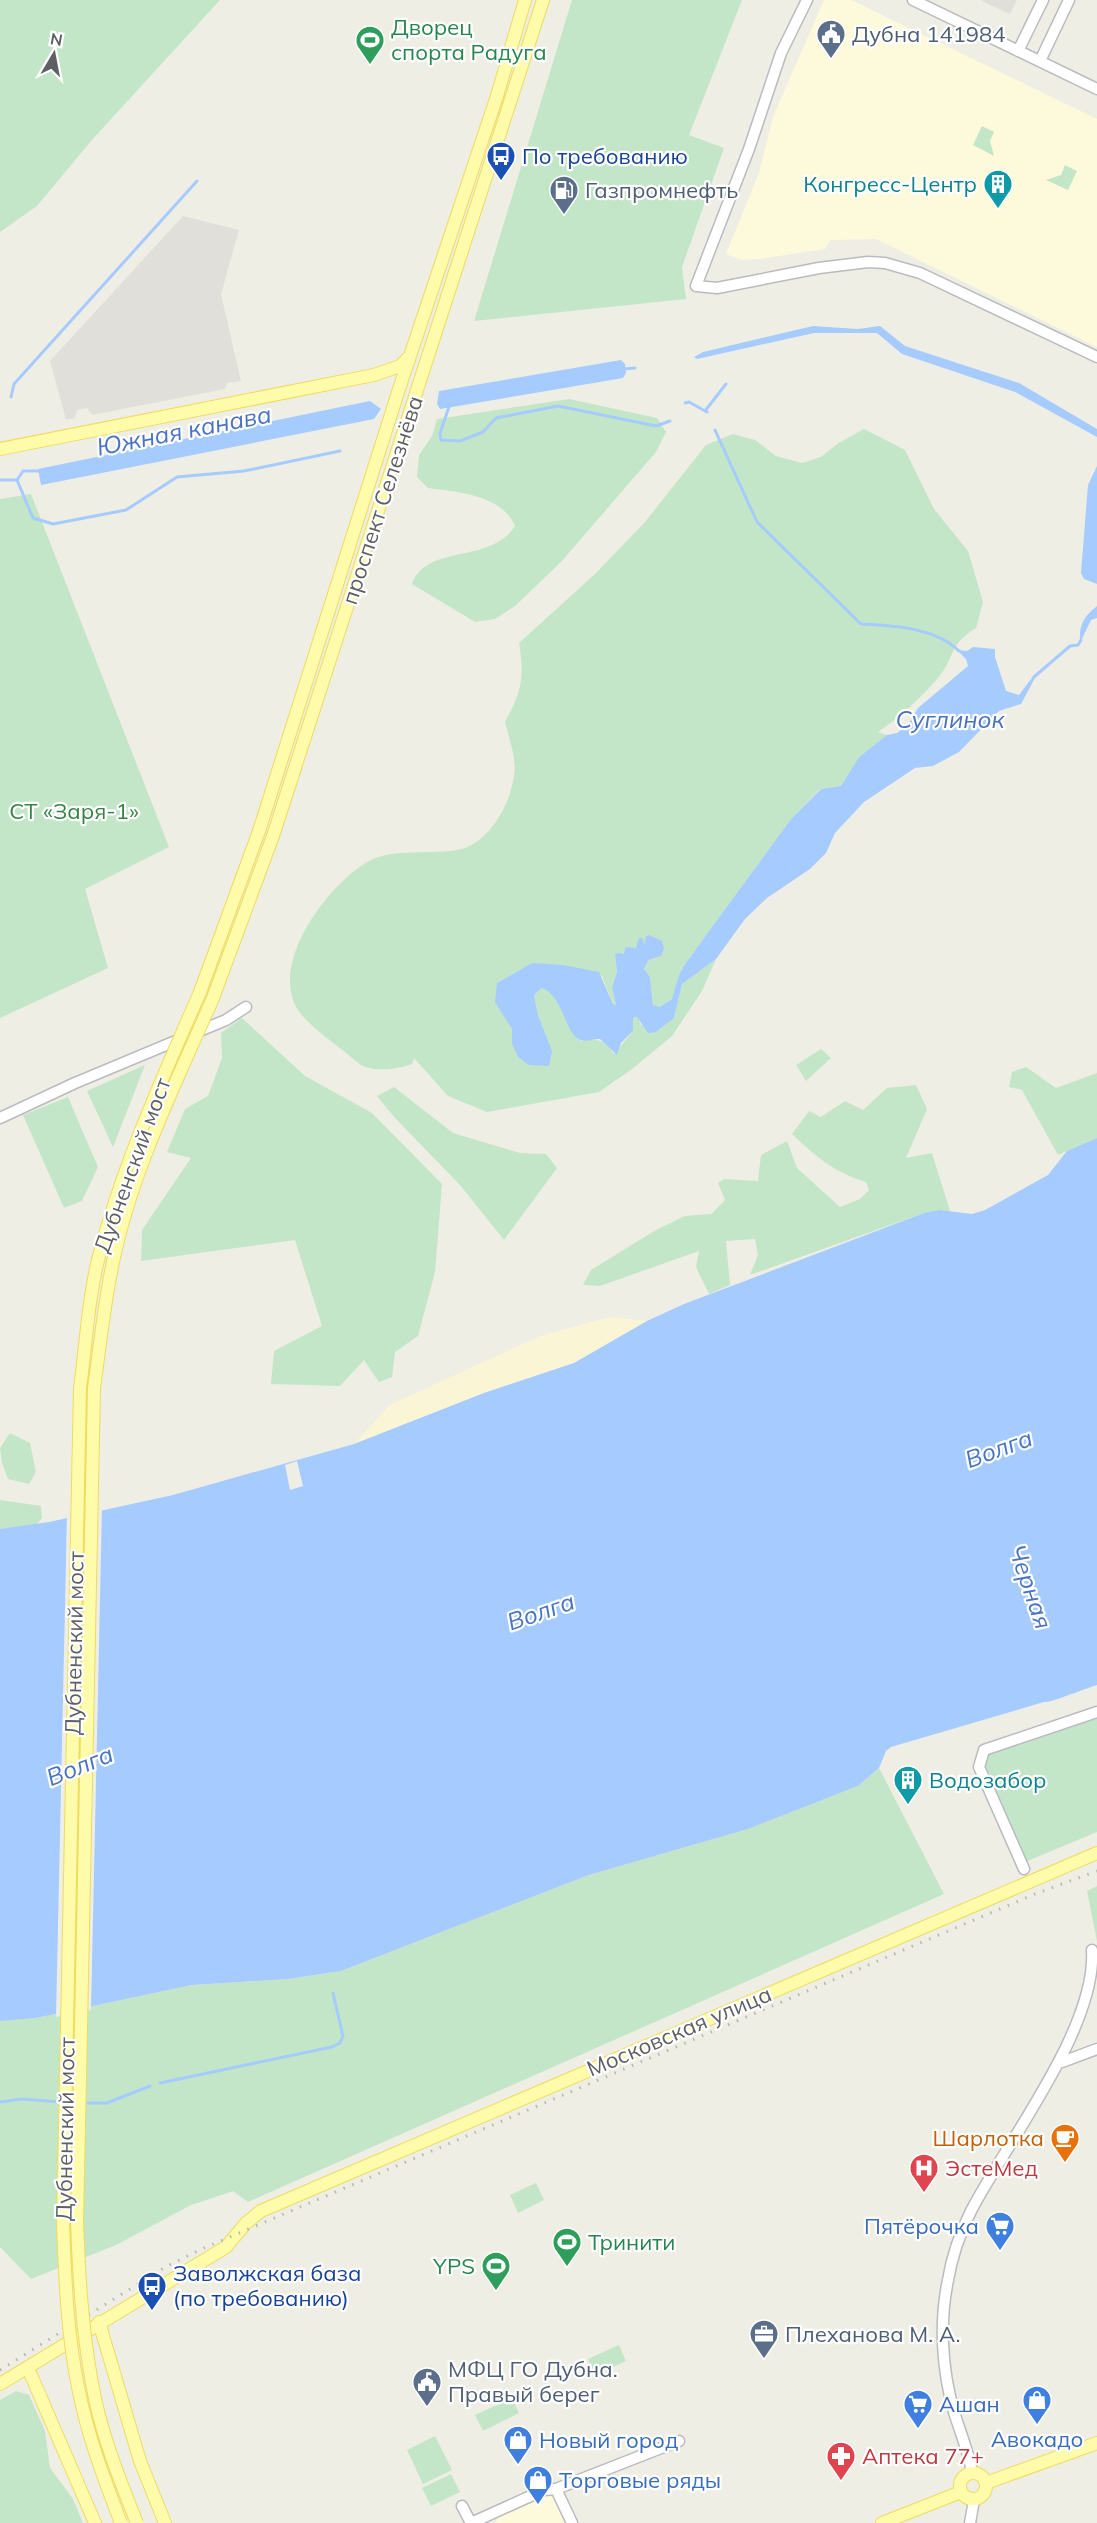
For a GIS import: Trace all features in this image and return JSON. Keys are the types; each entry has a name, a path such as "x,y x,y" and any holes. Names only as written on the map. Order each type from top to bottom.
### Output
{"main road":[{"name":"проспект Селезнёва","path":"200,992 259,831 399,389 497,96 525,0"},
{"name":"проспект Селезнёва","path":"213,998 273,837 543,0"},
{"path":"0,449 380,374 400,366 411,356"},
{"path":"380,374 393,380 399,389"},
{"name":"Дубненский мост","path":"121,2523 102,2475 78,2387 65,2294 63,2232 80,1388 98,1259 117,1192 141,1127 200,992"},
{"name":"Дубненский мост","path":"137,2523 116,2470 92,2384 80,2293 77,2222 94,1388 113,1262 131,1197 155,1132 213,998"},
{"name":"Московская улица","path":"0,2384 226,2247 246,2223 261,2211 1097,1852"},
{"path":"99,2322 140,2461 165,2523"},
{"path":"0,2393 38,2370 45,2357"},
{"path":"31,2374 95,2523"},
{"path":"986,2483 1097,2443"},
{"path":"972,2473 981,2475 986,2483 985,2492 974,2500 966,2498 961,2492 962,2479 972,2473"},
{"path":"882,2523 961,2492"}],"street":[{"path":"807,0 781,54 749,149 696,286 717,288 819,268 868,262 885,263 920,273 1097,357"},
{"path":"912,0 1097,89"},
{"path":"1018,51 1043,0"},
{"path":"1040,61 1069,0"},
{"path":"0,1118 75,1083 226,1020 246,1007"},
{"path":"1024,1869 979,1767 984,1750 1097,1712"},
{"path":"972,2473 947,2381 943,2324 947,2283 957,2245 972,2209 1062,2062 1088,2000 1095,1967 1092,1950"},
{"path":"1062,2062 1097,2049"},
{"path":"462,2506 471,2523 544,2490 556,2489 679,2441"},
{"path":"556,2489 572,2523"},
{"path":"970,2523 974,2500"}],"shaded area":[{"path":"824,0 851,0 1097,119 1097,347 876,239 830,240 825,249 759,259 742,260 726,254 759,173 773,117"},
{"path":"980,0 1017,0 1010,14"},
{"path":"183,216 239,230 221,294 241,381 227,383 225,389 92,415 87,408 77,410 75,418 66,420 50,361"},
{"name":"Торговые ряды","path":"544,2492 553,2495 568,2523 496,2523 498,2514"}],"green space":[{"path":"0,0 220,0 91,141 37,206 0,232"},
{"path":"572,0 742,0 689,135 724,148 682,267 686,299 474,321"},
{"path":"982,126 994,132 990,141 994,156 973,145"},
{"path":"1065,165 1077,171 1068,190 1046,180 1061,175"},
{"path":"569,399 657,418 666,432 656,452 561,562 515,606 495,619 475,622 412,584 420,571 431,563 490,546 504,538 515,526 509,516 490,501 428,488 417,477 419,455 432,436 437,419"},
{"path":"864,429 905,450 934,509 968,551 983,602 976,628 960,640 943,671 924,694 878,732 887,735 859,757 841,786 820,789 791,819 685,964 679,975 674,997 659,1007 653,1005 650,977 644,970 649,960 661,956 654,938 651,938 645,945 642,942 636,948 626,948 622,954 615,955 617,972 612,987 616,1005 613,1004 602,976 594,971 532,963 497,983 512,1029 512,1044 545,1033 534,995 542,988 552,993 581,1041 600,1041 614,1054 633,1031 632,1018 637,1016 641,1025 674,1018 682,984 716,959 702,991 672,1036 632,1069 599,1092 487,1112 448,1096 414,1058 412,1064 401,1067 368,1068 358,1063 313,1026 298,1010 291,991 291,970 297,947 322,904 338,886 371,860 390,854 447,851 468,847 488,832 502,811 512,787 515,769 514,755 505,722 520,685 522,666 519,643 595,574 645,522 706,445 733,434 755,440 776,456 802,463 821,457 837,444"},
{"name":"СТ «Заря-1»","path":"31,494 169,847 85,889 108,968 0,1018 0,499"},
{"path":"242,1018 305,1076 372,1113 442,1184 435,1272 418,1336 395,1352 392,1377 379,1382 364,1360 340,1386 271,1384 274,1351 322,1326 295,1240 141,1261 142,1230 191,1158 167,1152 185,1109 208,1096 222,1058 221,1033"},
{"path":"821,1049 831,1058 806,1081 796,1065"},
{"path":"145,1065 113,1147 87,1091"},
{"path":"1026,1067 1056,1088 1097,1073 1097,1138 1058,1155 1022,1090 1009,1087 1012,1072"},
{"path":"916,1085 927,1109 906,1158 932,1153 950,1211 924,1213 750,1275 758,1255 755,1239 726,1241 730,1285 709,1294 696,1267 699,1251 600,1286 583,1285 591,1270 656,1230 685,1216 711,1214 725,1200 718,1183 724,1179 758,1181 761,1155 787,1141 797,1168 840,1207 860,1199 869,1190 866,1182 826,1163 792,1134 809,1111 821,1117 845,1101 863,1110 887,1088"},
{"path":"394,1087 453,1133 520,1153 546,1154 557,1168 504,1240 460,1185 395,1118 377,1096"},
{"path":"68,1097 98,1167 82,1201 64,1208 23,1115"},
{"path":"10,1433 30,1443 36,1472 29,1484 8,1479 2,1463 0,1448"},
{"path":"0,1500 41,1506 42,1518 36,1525 0,1529"},
{"path":"1097,1715 1097,1832 1025,1862 983,1768 989,1754"},
{"path":"879,1768 944,1894 248,2202 233,2191 191,2205 116,2245 31,2279 0,2247 0,2021 36,2018 192,1985 288,1979 341,1971 589,1875 748,1829 858,1786"},
{"path":"1097,1886 1097,1941 1087,1891"},
{"path":"536,2183 544,2200 518,2213 510,2195"},
{"path":"619,2345 626,2361 595,2375 588,2359"},
{"path":"16,2391 29,2395 45,2431 50,2468 73,2499 83,2523 0,2523 0,2400"},
{"path":"512,2398 519,2413 483,2431 475,2415"},
{"path":"435,2436 452,2470 423,2484 407,2450"},
{"path":"451,2474 460,2492 431,2506 422,2488"}],"sand":[{"path":"610,1317 647,1321 574,1363 484,1393 354,1444 390,1405 540,1336"}],"water":[{"path":"813,326 858,329 880,326 905,346 1019,383 1097,429 1097,437 1015,392 902,354 877,333 814,333 697,359 694,357 703,352"},
{"path":"621,360 625,364 626,373 623,378 440,409 437,404 439,391"},
{"path":"370,401 381,409 374,419 41,485 38,469"},
{"path":"1097,466 1097,584 1084,579 1081,573 1088,485"},
{"path":"1097,606 1097,618 1091,620 1080,643 1083,622"},
{"name":"Суглинок","path":"973,647 995,649 995,657 1006,691 1019,695 1034,675 1035,678 1021,704 999,711 959,752 933,766 915,768 864,802 835,833 826,853 810,869 767,898 745,919 716,959 682,984 674,1018 656,1032 648,1033 637,1017 633,1018 633,1031 621,1043 617,1055 600,1039 583,1041 576,1037 555,999 542,988 534,995 538,1015 552,1051 549,1066 529,1065 518,1057 512,1044 512,1029 495,1002 497,983 532,963 563,965 599,972 613,1004 616,1005 612,987 617,972 615,955 623,954 626,947 636,948 639,938 642,938 645,945 646,936 649,935 662,941 664,949 661,956 649,960 644,969 650,977 653,1005 659,1007 672,999 685,964 791,819 821,789 841,786 859,757 887,735 897,733 907,726 918,708 968,666 966,659 957,650 967,651"},
{"path":"1097,1138 1097,1685 1054,1700 891,1747 886,1751 879,1768 858,1786 748,1829 589,1875 341,1971 288,1979 192,1985 36,2018 0,2021 0,1529 49,1522 173,1495 354,1444 484,1393 574,1363 647,1321 684,1304 924,1213 939,1210 972,1214 985,1210 1048,1175 1067,1151"}],"pier":[{"path":"297,1461 303,1486 290,1490 285,1465"},
{"path":"102,1508 91,2010 56,2017 67,1515"}],"waterway":[{"path":"11,397 14,384 197,181"},
{"name":"Южная канава","path":"624,369 635,368"},
{"path":"705,411 726,384"},
{"path":"685,403 689,402 707,412"},
{"path":"450,404 440,433 441,440 460,441 483,432 496,418 558,406 656,426 670,421"},
{"path":"715,430 757,522 861,624 926,632 949,643 959,651"},
{"path":"17,480 33,518 53,524 126,510 177,477 244,471 340,451"},
{"name":"Южная канава","path":"0,480 17,480 23,471 41,471"},
{"path":"1034,677 1070,646 1078,645 1081,640"},
{"path":"160,2083 332,2047 340,2043 343,2036 333,1993"},
{"path":"82,2103 107,2103 150,2086"},
{"path":"0,2102 22,2099 61,2102"}],"railway":[{"path":"0,2370 167,2266 204,2248 1035,1894 1097,1871"}],"place":[{"name":"Дубна 141984","path":"831,60"},
{"name":"Дворец спорта Радуга","path":"370,66"},
{"name":"По требованию","path":"501,182"},
{"name":"Конгресс-Центр","path":"998,210"},
{"name":"Газпромнефть","path":"564,216"},
{"name":"Водозабор","path":"908,1806"},
{"name":"Шарлотка","path":"1065,2164"},
{"name":"ЭстеМед","path":"924,2194"},
{"name":"Пятёрочка","path":"1000,2252"},
{"name":"Тринити","path":"567,2268"},
{"name":"YPS","path":"496,2292"},
{"name":"Заволжская база (по требованию)","path":"152,2312"},
{"name":"Плеханова М. А.","path":"764,2360"},
{"name":"МФЦ ГО Дубна. Правый берег","path":"427,2408"},
{"name":"Авокадо","path":"1037,2426"},
{"name":"Ашан","path":"918,2430"},
{"name":"Новый город","path":"518,2466"},
{"name":"Аптека 77+","path":"841,2482"},
{"name":"Торговые ряды","path":"538,2506"}],"water label":[{"name":"Волга","path":"999,1449"},
{"name":"Черная","path":"1030,1587"},
{"name":"Волга","path":"541,1612"},
{"name":"Волга","path":"80,1766"}]}
